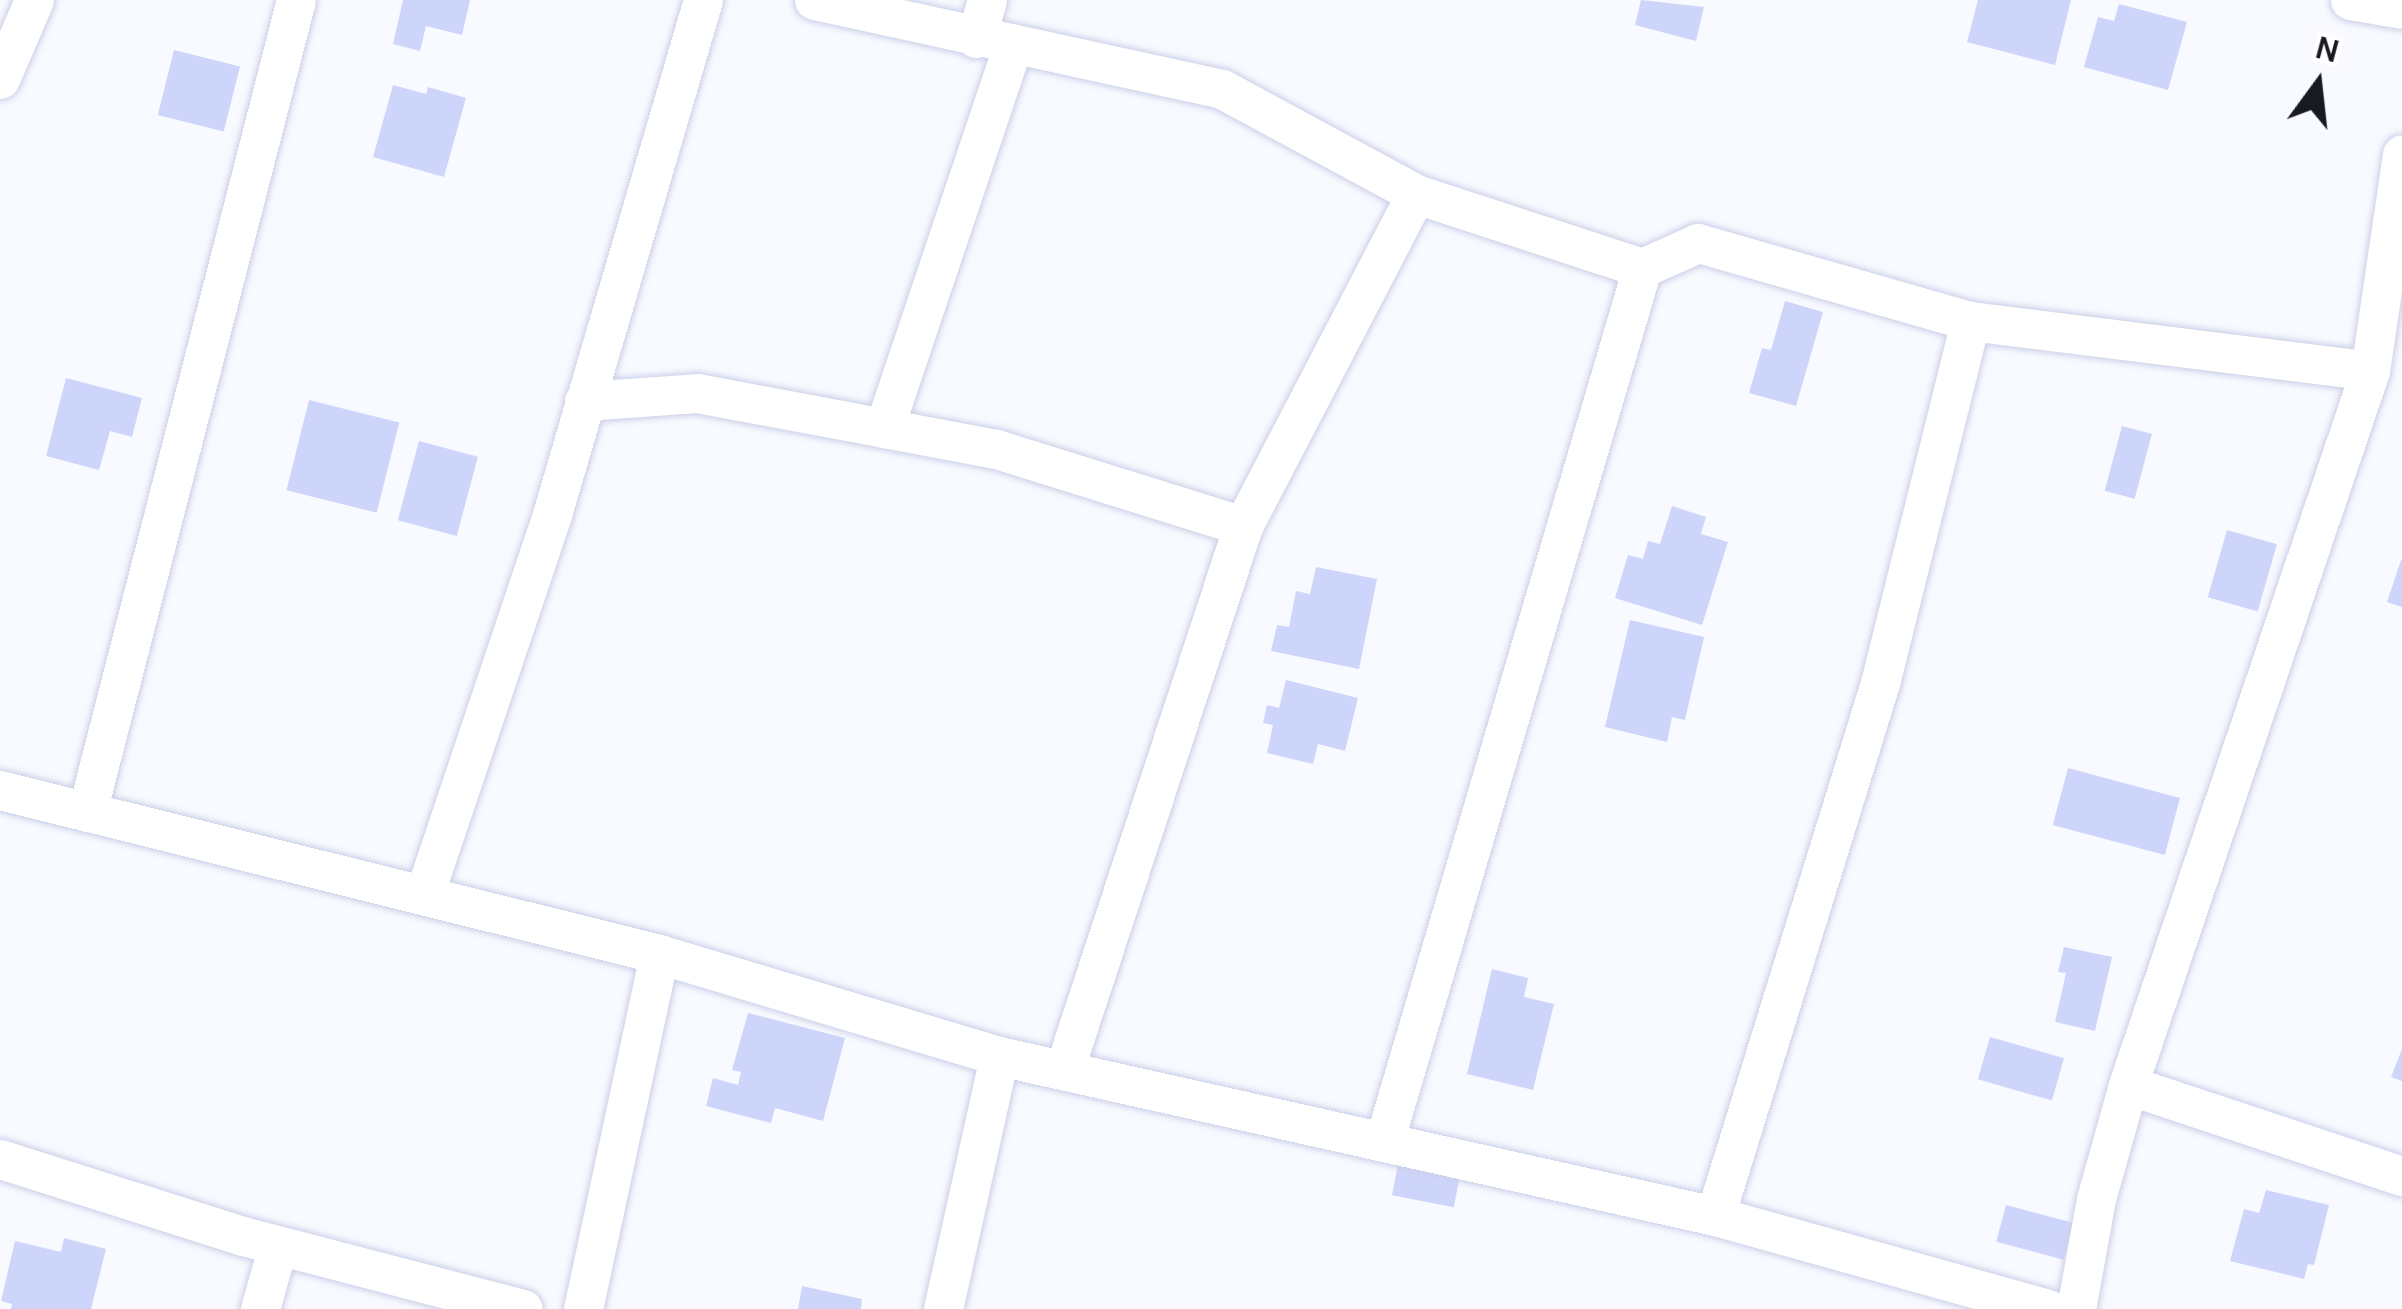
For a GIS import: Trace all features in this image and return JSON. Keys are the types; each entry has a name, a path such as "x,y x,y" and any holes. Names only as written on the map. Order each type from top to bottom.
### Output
{"street":[{"path":"0,79 34,0"},
{"path":"87,812 296,0"},
{"path":"424,895 554,511 703,0"},
{"path":"814,0 992,28 1222,89 1416,194 1642,268 1698,243 1970,321 2371,371"},
{"path":"2350,0 2402,9"},
{"path":"884,428 992,28"},
{"path":"2076,1309 2096,1199 2128,1085 2371,371 2388,335 2402,154"},
{"path":"1064,1070 1244,526 1416,194"},
{"path":"1384,1142 1642,268"},
{"path":"1715,1216 1880,683 1970,321"},
{"path":"584,401 697,393 996,449 1244,526"},
{"path":"0,790 659,954 999,1056 1715,1216 2047,1309"},
{"path":"583,1309 659,954"},
{"path":"943,1309 999,1056"},
{"path":"2128,1085 2402,1176"},
{"path":"0,1159 278,1245 523,1309"},
{"path":"260,1309 278,1245"}],"building":[{"path":"403,0 470,0 462,35 426,26 420,51 393,44"},
{"path":"1641,0 1704,7 1696,41 1635,25"},
{"path":"1978,0 2071,0 2055,65 1967,42"},
{"path":"2119,4 2187,22 2168,90 2084,67 2098,17 2114,21"},
{"path":"174,50 240,66 224,131 158,115"},
{"path":"393,85 426,94 428,87 466,98 444,177 373,157"},
{"path":"1785,301 1823,312 1796,406 1749,393 1762,348 1771,350"},
{"path":"66,378 142,398 132,437 110,431 99,470 46,456"},
{"path":"309,400 399,422 377,513 287,490"},
{"path":"2122,426 2152,434 2135,499 2105,491"},
{"path":"419,441 478,457 457,536 398,520"},
{"path":"1672,506 1706,517 1701,534 1728,542 1702,625 1615,598 1628,555 1643,559 1648,541 1660,544"},
{"path":"2227,530 2277,544 2258,612 2208,597"},
{"path":"2402,560 2402,607 2387,602"},
{"path":"1316,567 1377,579 1359,669 1271,651 1277,625 1289,627 1296,591 1310,594"},
{"path":"1630,620 1704,637 1685,720 1672,717 1667,742 1605,727"},
{"path":"1286,680 1358,698 1345,751 1318,744 1313,764 1267,753 1273,725 1263,723 1267,705 1279,708"},
{"path":"2068,768 2180,798 2165,855 2053,825"},
{"path":"2064,947 2112,957 2095,1031 2055,1022 2066,973 2058,972"},
{"path":"1492,969 1528,978 1524,997 1554,1004 1533,1090 1467,1074"},
{"path":"748,1013 845,1038 823,1121 775,1108 771,1123 706,1106 713,1078 738,1085 741,1072 732,1070"},
{"path":"1990,1037 2064,1058 2052,1101 1978,1079"},
{"path":"2402,1049 2402,1081 2391,1077"},
{"path":"1399,1159 1461,1171 1454,1207 1392,1195"},
{"path":"2266,1190 2329,1205 2314,1265 2308,1264 2304,1279 2230,1261 2244,1209 2259,1213"},
{"path":"2006,1205 2074,1223 2064,1260 1996,1242"},
{"path":"64,1238 106,1249 91,1309 11,1309 12,1304 1,1301 15,1241 61,1252"},
{"path":"802,1286 862,1299 861,1309 798,1309"}]}
